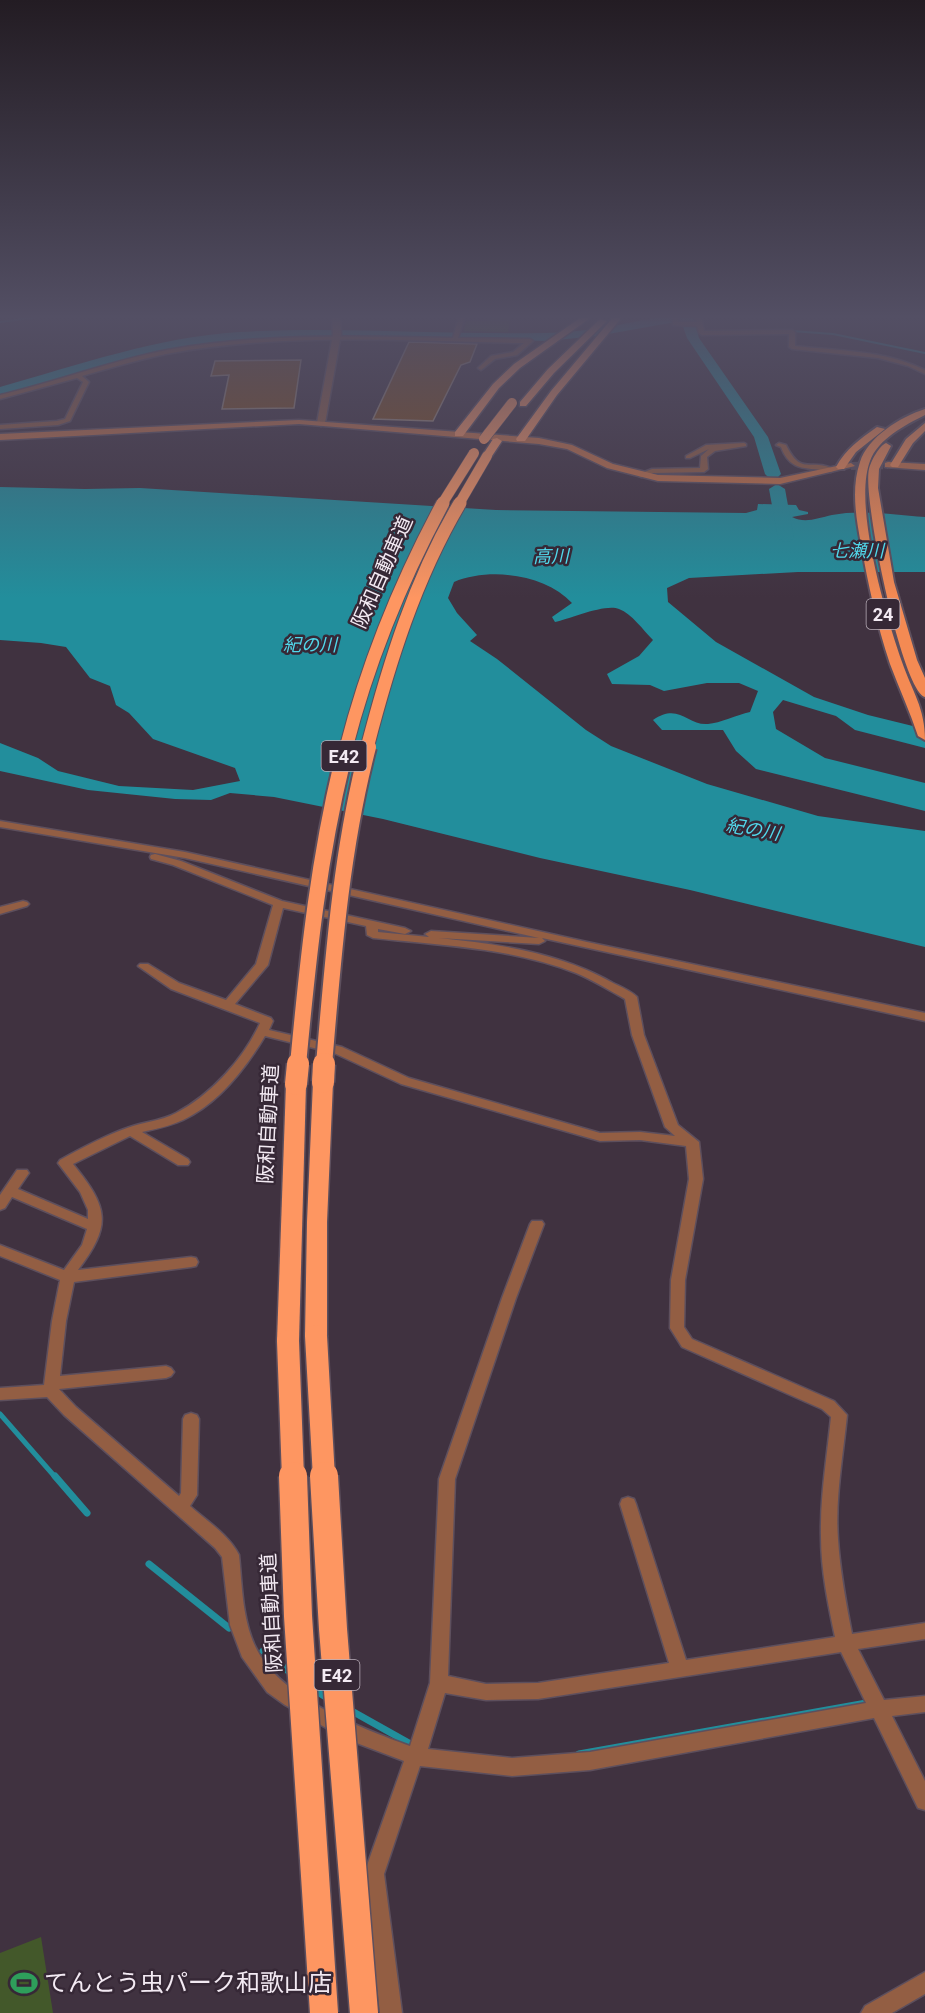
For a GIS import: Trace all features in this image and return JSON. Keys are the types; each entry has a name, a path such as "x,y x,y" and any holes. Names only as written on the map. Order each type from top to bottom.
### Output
{"highway":[{"path":"459,434 478,410"},
{"name":"阪和自動車道","path":"364,2013 333,1629 316,1336 316,1222 323,1082 339,900 353,807 369,733 388,669 427,564 481,454 484,439 507,410"},
{"name":"阪和自動車道","path":"324,2013 298,1616 288,1341 296,1084 315,898 332,806 351,730 384,630 412,562 437,514 481,454 496,441 520,410"},
{"path":"521,439 544,410"},
{"name":"24","path":"841,468 845,458 857,446 888,423 921,414"},
{"name":"24","path":"921,414 886,447 867,488 871,566 896,663 925,735"},
{"path":"892,465 909,441 925,426"},
{"name":"24","path":"867,488 888,582 912,660 925,693"}],"main road":[{"path":"0,437 254,422 321,423 521,439 569,447 610,466 641,475 677,479 780,481 841,468"},
{"path":"892,465 925,467"}],"street":[{"path":"0,427 58,423 68,420 73,410"},
{"path":"321,423 323,410"},
{"path":"641,475 652,471 700,471 704,469 704,456 713,449 744,445 706,447 688,457"},
{"path":"779,445 784,446 787,458 803,467 841,468"},
{"path":"0,824 185,855 586,945 925,1017"},
{"path":"126,845 279,904 372,926 408,932 586,945"},
{"path":"0,910 23,904"},
{"path":"228,1005 262,965 279,904"},
{"path":"372,926 373,935 477,946 555,962 579,970 631,997 638,1035 672,1127 692,1142 696,1179 678,1280 676,1328 687,1343 828,1405 839,1415 829,1537 834,1588 845,1642 925,1801"},
{"path":"144,966 175,986 267,1021 263,1032 203,1103 182,1116 131,1131 64,1163 86,1190 95,1206 95,1227 90,1244 68,1276 52,1387 70,1412 179,1509 221,1543 230,1555 239,1625 249,1651 273,1686 291,1699 352,1733 418,1750 512,1767 571,1763 876,1704 925,1704"},
{"path":"263,1032 338,1050 405,1080 600,1137 640,1136 692,1142"},
{"path":"131,1131 183,1162"},
{"path":"0,1205 22,1173"},
{"path":"10,1191 95,1227"},
{"path":"391,2013 374,1874 439,1683 447,1479 537,1224"},
{"path":"0,1250 68,1276 191,1262"},
{"path":"0,1394 166,1372"},
{"path":"179,1509 189,1495 191,1419"},
{"path":"628,1504 680,1670"},
{"path":"439,1683 486,1692 512,1693 680,1670 925,1631"},
{"path":"872,2013 925,1982"}],"green space":[{"name":"てんとう虫パーク和歌山店","path":"41,1937 53,2013 0,2013 0,1953"}],"water":[{"name":"紀の川","path":"0,487 140,488 496,510 746,513 757,510 758,504 796,505 799,510 808,512 808,514 792,517 802,520 855,512 925,517 925,572 798,572 689,578 667,588 668,602 716,642 814,697 868,715 925,729 925,748 855,730 836,716 783,700 773,712 776,729 825,758 925,783 925,811 756,769 736,751 723,730 662,730 653,720 670,713 701,724 708,724 750,712 758,691 739,683 707,683 664,691 650,685 612,684 607,674 639,656 653,640 624,611 605,608 555,622 552,617 572,603 561,593 532,580 500,574 468,577 454,582 448,598 457,613 477,635 470,641 497,659 586,730 611,746 707,784 818,816 925,831 925,947 690,890 540,858 383,819 274,797 230,793 211,800 175,799 88,790 0,771 0,743 38,758 58,771 119,786 193,790 240,781 235,768 153,739 129,713 116,705 110,686 90,678 66,647 0,640"}],"building":[{"path":"377,410 439,410 433,421 373,419"}],"waterway":[{"name":"高川","path":"742,410 761,437 773,474"},
{"name":"高川","path":"777,489 786,538"},
{"path":"0,1414 56,1478"},
{"path":"55,1476 87,1513"},
{"path":"149,1564 229,1628"},
{"path":"263,1651 292,1674"},
{"path":"313,1689 329,1699"},
{"path":"579,1754 872,1702"},
{"path":"350,1710 416,1747"}],"tunnel":[{"path":"851,466 888,465"}],"place":[{"name":"てんとう虫パーク和歌山店","path":"24,1983"}],"water label":[{"name":"七瀬川","path":"857,550"}]}
